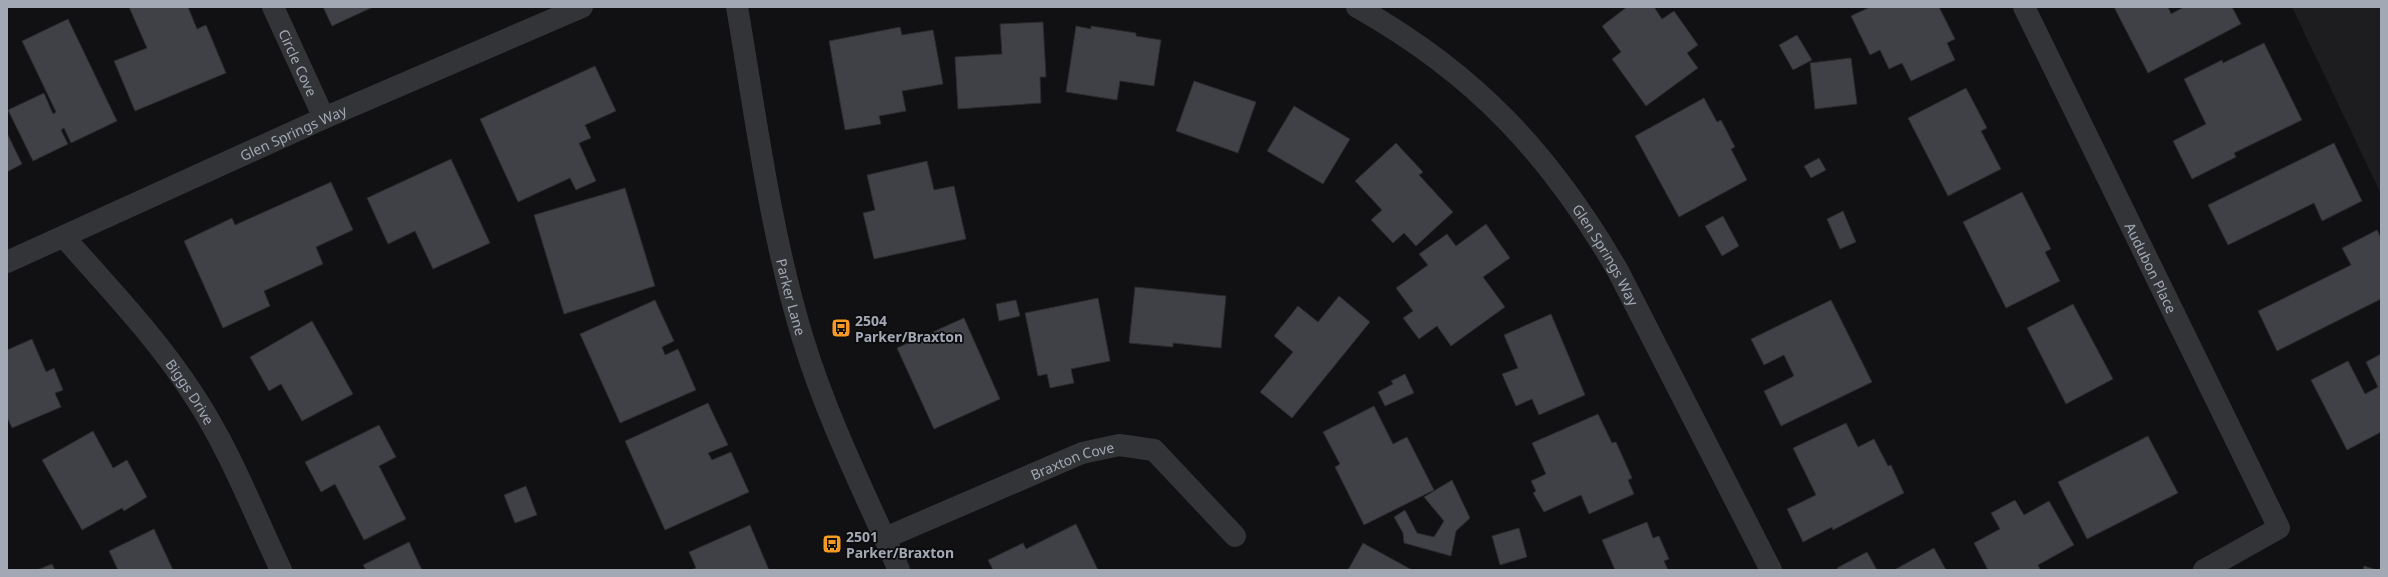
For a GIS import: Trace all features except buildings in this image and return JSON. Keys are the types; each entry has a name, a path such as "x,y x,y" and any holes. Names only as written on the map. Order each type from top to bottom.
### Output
{"street":[{"name":"Circle Cove","path":"273,7 324,118"},
{"name":"Glen Springs Way","path":"7,262 324,118 582,7"},
{"name":"Parker Lane","path":"737,7 781,257 794,308 824,400 899,570"},
{"name":"Glen Springs Way","path":"1357,7 1388,24 1460,76 1502,115 1560,180 1592,226 1618,270 1771,570"},
{"name":"Audubon Place","path":"2024,7 2279,528 2204,570"},
{"name":"Biggs Drive","path":"64,236 163,350 194,395 218,437 281,570"},
{"name":"Braxton Cove","path":"885,538 1082,452 1119,445 1154,450 1235,536"}],"shaded area":[{"path":"2292,7 2381,7 2381,194"}],"place":[{"name":"2504 Parker/Braxton","path":"841,328"},
{"name":"2501 Parker/Braxton","path":"832,544"}]}
